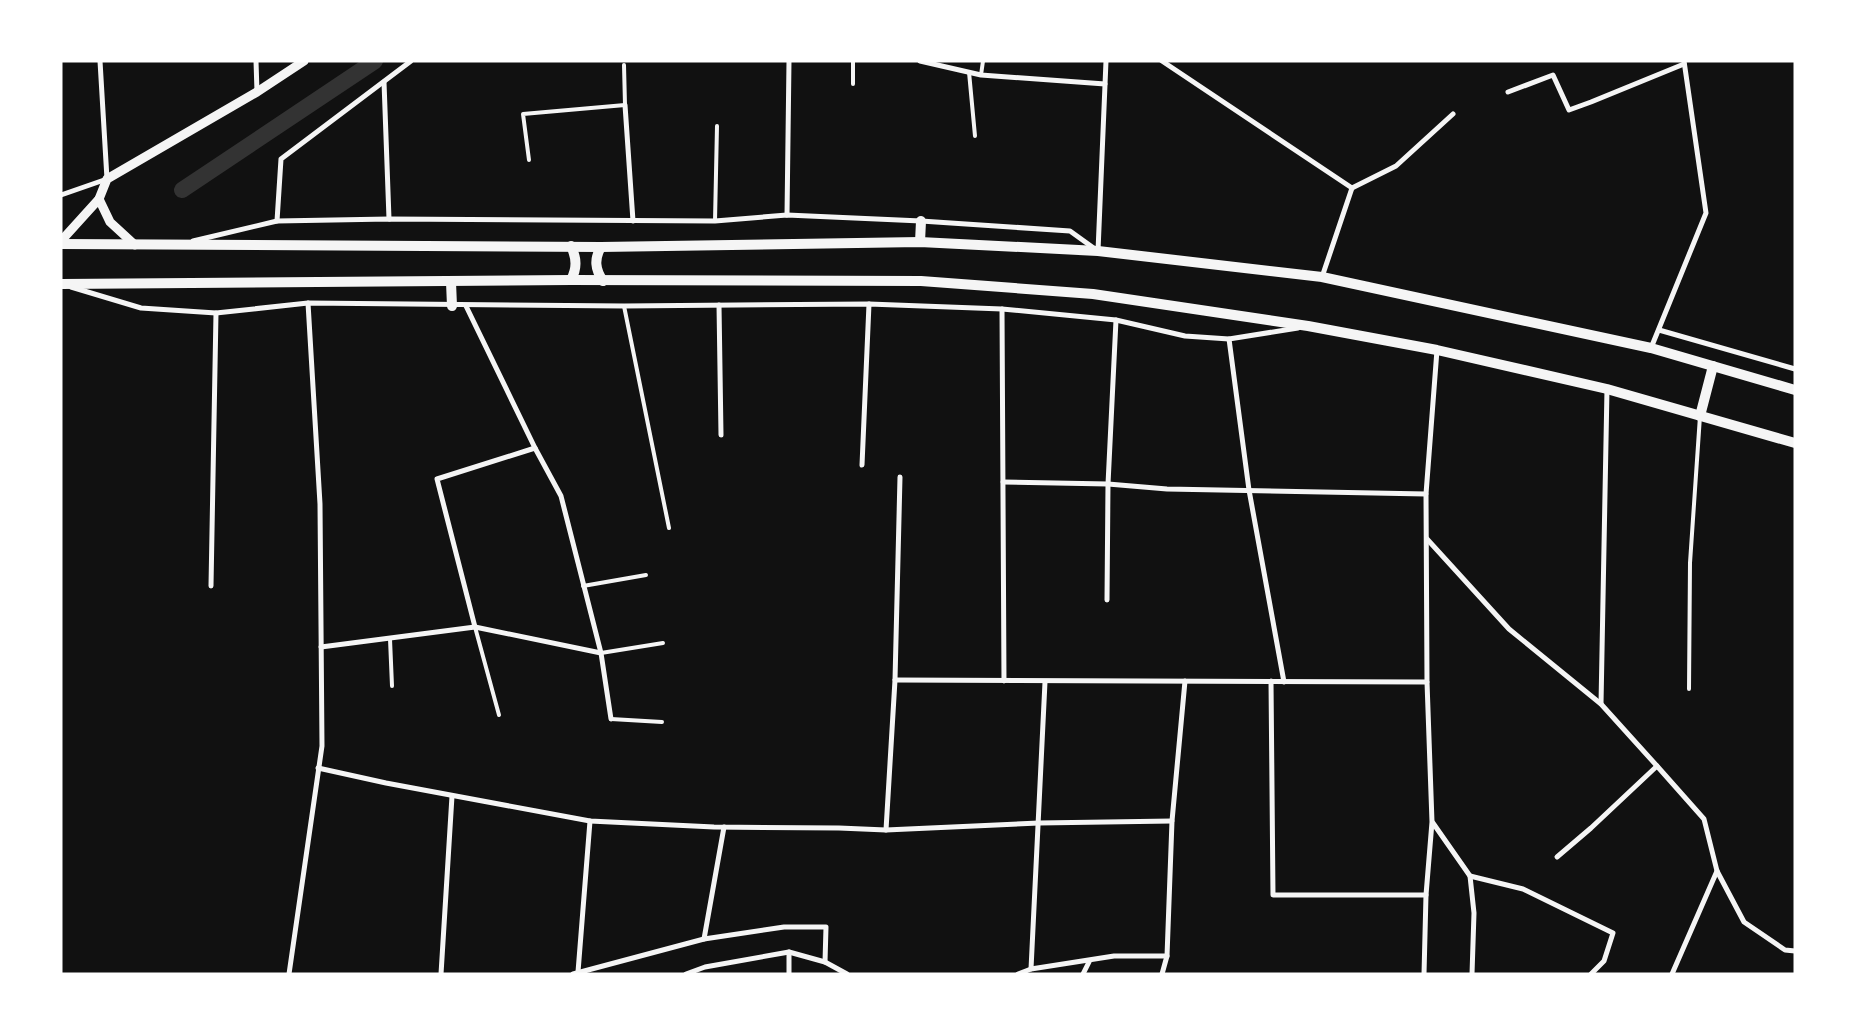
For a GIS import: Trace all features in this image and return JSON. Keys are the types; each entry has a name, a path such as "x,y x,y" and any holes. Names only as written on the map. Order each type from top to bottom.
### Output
{"main road":[{"path":"920,242 921,221"},
{"path":"61,242 135,245 601,247 920,242 1098,251 1322,277 1651,348 1795,390"},
{"path":"570,246 575,254 576,263 575,272 571,280"},
{"path":"601,247 597,255 596,264 598,273 603,281"},
{"path":"61,284 571,280 921,282 1093,294 1308,326 1437,350 1607,389 1795,443"},
{"path":"451,282 452,306"},
{"path":"1700,416 1713,366"}],"street":[{"path":"61,242 99,199 107,179 100,61"},
{"path":"256,61 257,92"},
{"path":"61,196 107,179 257,92 304,61"},
{"path":"277,221 280,159 411,61"},
{"path":"787,215 789,61"},
{"path":"920,61 981,75 1105,84"},
{"path":"1098,251 1106,61"},
{"path":"1162,61 1352,188"},
{"path":"1508,92 1552,75 1569,110 1684,62 1706,213 1651,348"},
{"path":"384,82 389,219"},
{"path":"626,105 633,221"},
{"path":"1322,277 1352,188 1396,166 1453,114"},
{"path":"99,199 110,222 135,245"},
{"path":"182,244 277,221 389,219 715,221 787,215 921,221 1070,231 1098,251"},
{"path":"61,284 141,308 216,313 308,303 452,306 869,304 1002,310 1116,320 1185,336 1228,339 1308,326"},
{"path":"289,974 322,746 320,514 308,303"},
{"path":"862,465 869,304"},
{"path":"719,305 721,435"},
{"path":"466,306 535,448 561,496 601,653 611,719"},
{"path":"1002,310 1004,681"},
{"path":"211,586 216,313"},
{"path":"1107,600 1108,484 1116,320"},
{"path":"1659,330 1795,369"},
{"path":"1228,339 1249,490 1284,682"},
{"path":"1424,974 1426,895 1432,822 1427,682 1426,494 1437,350"},
{"path":"1601,704 1607,389"},
{"path":"474,627 437,479 535,448"},
{"path":"886,830 895,680 900,477"},
{"path":"1003,482 1108,484 1167,489 1426,494"},
{"path":"1426,538 1509,629 1601,704 1657,766 1704,819 1717,871 1744,922 1785,950 1795,951"},
{"path":"321,647 474,627 601,653"},
{"path":"895,680 1427,682"},
{"path":"1162,974 1168,956 1172,820 1185,681"},
{"path":"1031,969 1045,682"},
{"path":"1271,682 1273,895 1426,895"},
{"path":"1556,857 1591,828 1657,766"},
{"path":"318,768 452,796 590,821 724,827 886,830 1039,823 1172,820"},
{"path":"441,974 452,796"},
{"path":"590,821 576,973 704,939 784,927 826,927 825,962"},
{"path":"1432,822 1470,876 1474,913 1472,974"},
{"path":"704,939 724,827"},
{"path":"1672,974 1717,871"},
{"path":"1470,876 1523,889 1613,933 1604,961 1591,974"},
{"path":"789,952 789,974"},
{"path":"686,974 705,967 789,952 825,962 848,974"},
{"path":"1018,974 1031,969 1089,962 1114,956 1168,956"},
{"path":"1084,974 1089,962"}],"lane":[{"path":"853,61 853,84"},
{"path":"981,75 983,61"},
{"path":"529,160 523,114 626,105 624,65"},
{"path":"969,72 975,136"},
{"path":"715,221 716,126"},
{"path":"624,306 669,528"},
{"path":"1689,689 1690,563 1700,416"},
{"path":"583,586 646,575"},
{"path":"474,627 499,715"},
{"path":"390,639 392,686"},
{"path":"601,653 663,643"},
{"path":"611,719 662,722"}],"waterway":[{"path":"182,190 375,61"}]}
